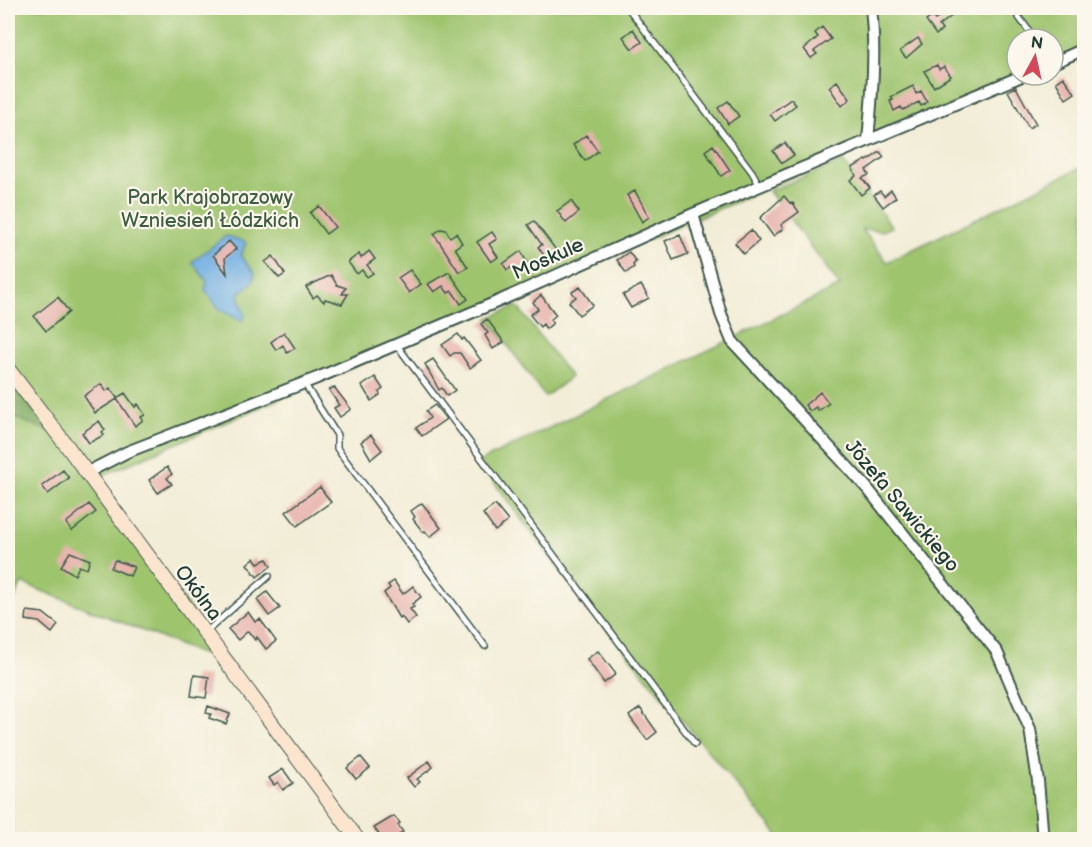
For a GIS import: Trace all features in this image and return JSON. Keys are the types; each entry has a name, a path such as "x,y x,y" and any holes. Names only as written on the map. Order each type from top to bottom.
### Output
{"street":[{"path":"868,141 874,59 871,8"},
{"path":"1065,58 1084,49"},
{"name":"Moskule","path":"86,473 127,452 304,383 499,301 693,214 1005,83"},
{"name":"Józefa Sawickiego","path":"693,214 721,314 732,341 867,489 997,652 1030,729 1038,781 1042,840"},
{"name":"Okólna","path":"8,369 358,840"}],"lane":[{"path":"628,8 752,172 760,186"},
{"path":"1012,8 1026,27"},
{"path":"395,344 695,744"},
{"path":"304,383 336,435 337,448 341,454 485,645"},
{"path":"205,634 268,576"}],"green space":[{"name":"Park Krajobrazowy Wzniesień Łódzkich","path":"8,8 1084,8 1084,51 1065,59 1065,27 1005,27 1005,85 94,479 232,666 22,583 8,612"},
{"path":"843,161 892,227 883,231 862,229 887,262 1084,166 1084,839 781,839 575,591 479,462 840,286 769,191"},
{"path":"517,306 571,377 545,397 488,318"},
{"path":"8,379 49,431 8,415"}],"water":[{"path":"226,236 246,242 241,256 255,273 253,282 239,294 245,316 242,321 220,310 205,290 207,281 192,262"}],"building":[{"path":"949,10 953,15 939,26 942,30 936,35 926,21 932,17 935,20"},
{"path":"822,27 831,39 814,51 817,54 811,58 804,49 818,37 815,33"},
{"path":"633,29 642,42 632,49 623,37"},
{"path":"918,38 922,44 906,58 900,51"},
{"path":"937,65 939,69 944,67 951,76 934,87 924,71"},
{"path":"1065,80 1075,93 1066,99 1059,87 1065,87"},
{"path":"837,81 850,99 842,106 829,87"},
{"path":"913,86 916,94 921,91 927,102 921,106 919,102 903,110 901,107 894,111 890,101 893,100 891,97"},
{"path":"1016,87 1036,124 1029,128 1008,91"},
{"path":"791,99 796,105 775,121 770,114"},
{"path":"728,101 739,116 728,124 718,108"},
{"path":"586,135 598,151 585,161 573,145"},
{"path":"785,143 794,155 782,163 773,151"},
{"path":"713,145 730,170 721,176 705,151"},
{"path":"880,152 884,157 866,170 869,175 862,178 870,188 861,195 850,180 856,176 852,168"},
{"path":"891,190 896,197 883,207 874,195 880,191 884,196"},
{"path":"635,191 649,217 642,222 627,195"},
{"path":"784,196 799,212 781,225 783,229 773,236 760,218"},
{"path":"571,201 579,212 566,223 557,211"},
{"path":"319,206 335,227 326,234 310,213"},
{"path":"534,221 556,250 546,258 538,247 542,245 528,225"},
{"path":"441,229 446,230 450,237 456,233 462,243 455,248 468,267 459,272 434,234"},
{"path":"751,230 759,241 744,254 735,243"},
{"path":"492,232 497,239 489,244 498,257 491,262 477,242"},
{"path":"680,235 688,254 673,260 665,241"},
{"path":"229,241 236,249 225,258 227,274 213,255"},
{"path":"369,251 375,259 367,265 373,273 367,277 362,270 357,274 348,262 359,254 361,258"},
{"path":"521,251 528,265 516,273 512,267 507,270 503,264"},
{"path":"629,252 636,262 634,267 626,273 617,260"},
{"path":"273,256 285,274 279,278 265,262"},
{"path":"410,270 421,284 409,293 398,278"},
{"path":"449,272 468,299 461,304 452,291 448,293 443,286 434,292 428,284"},
{"path":"331,275 337,285 346,288 342,294 348,294 342,304 325,299 324,302 317,295 313,298 306,287"},
{"path":"641,285 649,298 631,308 623,295"},
{"path":"580,287 593,305 579,315 569,302 576,297 572,292"},
{"path":"541,295 556,315 550,320 553,323 546,329 543,324 540,327 530,315 538,309 533,302"},
{"path":"58,297 69,312 46,331 34,316"},
{"path":"487,319 504,342 493,349 485,335 488,333 481,324"},
{"path":"284,332 295,348 287,353 283,345 276,350 271,342"},
{"path":"458,334 462,340 464,338 481,360 470,368 460,353 450,356 442,345"},
{"path":"433,359 455,390 447,396 442,388 439,390 425,364"},
{"path":"375,377 383,389 379,392 380,395 371,401 362,386"},
{"path":"101,384 106,391 110,388 117,398 125,393 135,407 138,404 145,415 141,417 143,420 135,426 117,399 95,413 84,396"},
{"path":"334,387 351,409 340,417 334,408 339,405 329,390"},
{"path":"820,392 829,403 818,411 816,407 810,411 805,405"},
{"path":"435,405 446,419 422,436 416,428 430,418 426,411"},
{"path":"99,421 105,430 102,432 104,435 89,443 82,433"},
{"path":"371,435 382,450 371,459 361,442"},
{"path":"167,467 172,474 167,478 172,484 158,493 149,480"},
{"path":"63,470 69,478 48,494 42,486"},
{"path":"320,487 331,502 297,526 286,512"},
{"path":"422,503 441,528 430,537 413,519 415,517 411,511"},
{"path":"89,504 96,512 72,531 66,523"},
{"path":"495,505 508,521 495,531 483,514"},
{"path":"70,552 90,560 87,569 79,566 75,575 61,566"},
{"path":"254,558 258,563 267,559 271,566 257,577 247,564"},
{"path":"115,560 134,567 130,576 111,568"},
{"path":"394,581 403,594 413,586 421,597 412,604 414,607 410,609 416,617 407,624 401,616 399,618 384,593 390,588 388,585"},
{"path":"267,592 280,608 269,616 257,600"},
{"path":"27,611 43,613 58,625 52,633 39,622 26,620"},
{"path":"248,612 255,622 260,619 276,641 266,649 257,637 255,640 248,631 238,640 228,629"},
{"path":"598,651 616,674 604,683 587,659"},
{"path":"194,675 209,677 206,698 191,696"},
{"path":"208,706 230,714 226,724 209,718 211,714 206,713"},
{"path":"640,708 657,732 647,740 629,716"},
{"path":"361,757 370,768 356,779 347,768"},
{"path":"429,761 433,767 417,779 420,782 414,787 407,778"},
{"path":"283,769 293,783 283,790 278,782 274,785 269,778"},
{"path":"394,816 403,832 392,840 383,840 374,828"}]}
